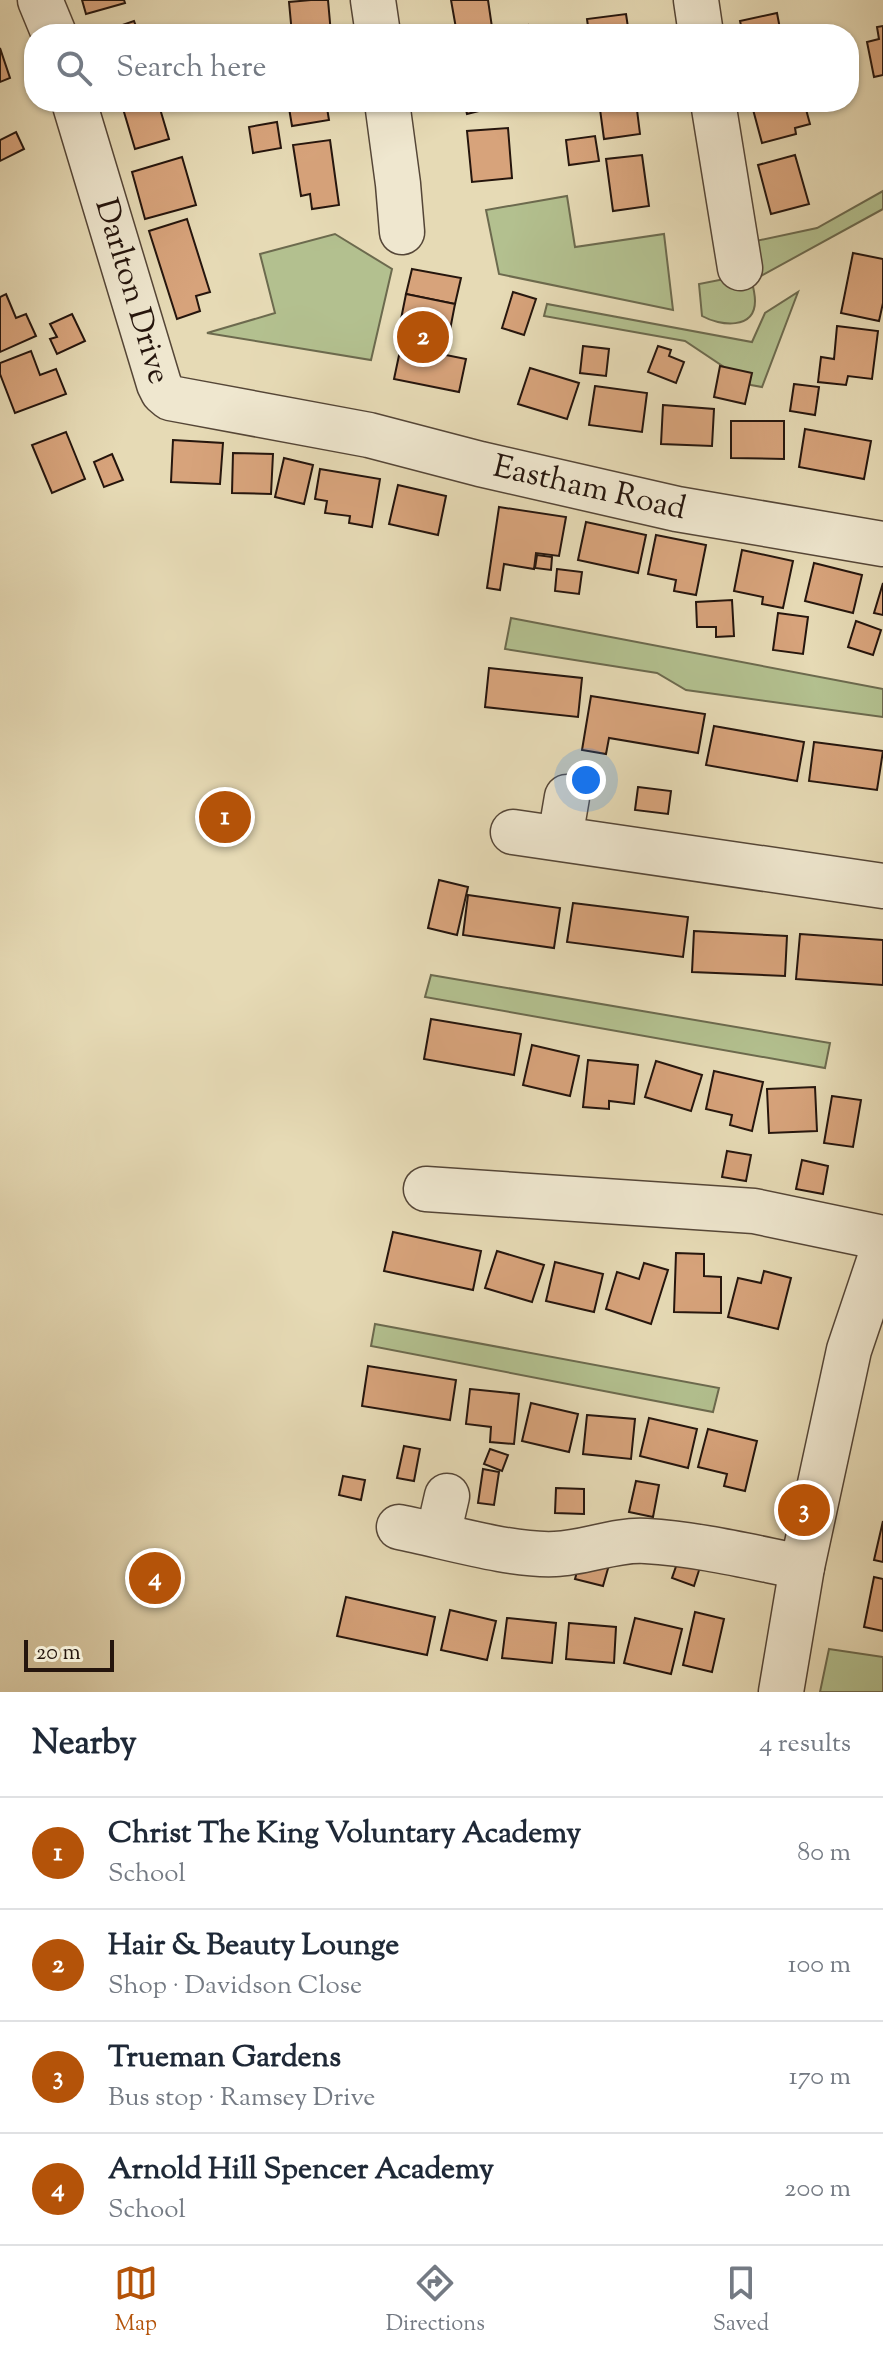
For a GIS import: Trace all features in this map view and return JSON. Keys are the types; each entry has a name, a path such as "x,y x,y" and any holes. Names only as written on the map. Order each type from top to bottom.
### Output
{"street":[{"path":"40,0 50,24"},
{"path":"373,0 377,24"},
{"path":"696,0 700,24"},
{"name":"Darlton Drive","path":"77,112 163,392 170,398 299,423"},
{"path":"388,112 402,232"},
{"path":"715,112 740,268"},
{"name":"Eastham Road","path":"299,423 369,435 677,509 883,544"},
{"path":"513,832 563,818 883,886"},
{"path":"453,1180 754,1211 883,1238"},
{"path":"781,1692 802,1567 849,1350 883,1249"},
{"path":"428,1519 521,1552 555,1554 643,1541 802,1567"}],"green space":[{"path":"883,191 883,209 759,277 751,242 817,228"},
{"path":"567,196 575,247 664,234 673,310 499,274 486,210"},
{"path":"335,234 392,269 371,360 207,333 275,313 260,254"},
{"path":"750,274 755,301 749,317 727,323 702,316 699,284"},
{"path":"798,292 762,387 751,385 685,341 544,316 547,304 752,342 765,313"},
{"path":"511,618 883,689 883,717 686,690 657,673 505,649"},
{"path":"431,975 830,1043 825,1068 425,997"},
{"path":"375,1324 719,1388 713,1412 371,1346"},
{"path":"829,1649 883,1657 883,1692 820,1692"}],"building":[{"path":"82,0 124,0 125,3 86,14"},
{"path":"328,0 330,24 291,24 289,2"},
{"path":"451,0 488,0 492,24 455,24"},
{"path":"777,13 779,24 741,24 740,21"},
{"path":"626,14 628,24 588,24 587,19"},
{"path":"883,26 883,75 874,77 867,42 879,39 877,27"},
{"path":"0,48 10,78 0,82"},
{"path":"124,112 161,112 169,139 135,149"},
{"path":"290,112 328,112 329,120 292,126"},
{"path":"600,112 637,112 640,134 604,139"},
{"path":"754,112 807,112 810,124 795,128 796,134 762,143"},
{"path":"277,122 281,148 253,153 249,127"},
{"path":"508,128 512,178 472,182 467,131"},
{"path":"16,132 24,149 0,161 0,140"},
{"path":"595,136 599,161 569,165 566,140"},
{"path":"330,140 339,205 312,209 310,194 301,196 293,145"},
{"path":"642,155 649,206 613,211 606,159"},
{"path":"795,155 809,204 771,214 758,165"},
{"path":"182,157 196,205 145,219 132,172"},
{"path":"187,219 210,292 196,296 200,311 177,319 149,231"},
{"path":"853,253 883,259 883,303 879,321 841,313"},
{"path":"412,269 461,278 455,304 406,294"},
{"path":"513,292 536,299 524,335 502,328"},
{"path":"6,294 16,318 26,314 36,336 0,352 0,297"},
{"path":"406,294 455,304 450,330 401,319"},
{"path":"72,314 85,341 57,354 50,339 57,337 50,324"},
{"path":"401,319 450,330 445,355 396,345"},
{"path":"837,326 878,331 872,379 848,376 846,385 818,382 821,357 834,359"},
{"path":"401,346 466,359 459,392 394,379"},
{"path":"583,346 609,349 606,376 580,373"},
{"path":"658,346 671,350 669,356 684,362 676,383 648,372"},
{"path":"31,351 40,375 56,369 66,394 15,413 0,374 0,363"},
{"path":"720,366 752,373 745,404 714,397"},
{"path":"530,368 579,383 567,419 518,404"},
{"path":"794,384 819,387 815,415 790,411"},
{"path":"595,386 647,393 642,432 589,425"},
{"path":"663,405 714,409 712,446 661,444"},
{"path":"731,421 784,421 784,459 731,458"},
{"path":"805,429 871,441 864,479 799,467"},
{"path":"66,432 85,479 52,493 32,445"},
{"path":"173,440 223,443 220,484 171,482"},
{"path":"233,453 273,454 271,494 232,493"},
{"path":"112,454 123,480 104,487 94,462"},
{"path":"284,458 313,465 304,504 275,497"},
{"path":"320,469 380,479 372,527 349,523 350,516 325,513 327,501 315,499"},
{"path":"398,485 446,496 438,535 389,524"},
{"path":"499,507 566,517 559,556 536,553 534,569 504,564 500,590 487,588"},
{"path":"586,522 646,535 638,573 578,560"},
{"path":"656,535 706,545 696,595 674,591 676,580 648,574"},
{"path":"742,550 793,561 783,608 762,604 763,597 734,591"},
{"path":"537,555 552,557 551,570 535,568"},
{"path":"814,563 862,575 853,613 805,601"},
{"path":"557,569 582,572 579,594 555,591"},
{"path":"883,583 883,615 874,613"},
{"path":"732,600 734,636 716,637 716,627 697,627 696,602"},
{"path":"778,613 808,617 803,654 773,650"},
{"path":"856,621 881,630 873,655 848,647"},
{"path":"489,668 582,678 578,717 485,707"},
{"path":"591,696 705,714 698,753 609,738 606,754 582,750"},
{"path":"714,726 804,742 797,781 706,765"},
{"path":"814,742 883,751 877,790 809,781"},
{"path":"638,787 671,791 668,814 635,810"},
{"path":"439,880 468,887 457,935 428,928"},
{"path":"468,895 560,908 554,948 463,935"},
{"path":"573,903 688,917 683,957 567,942"},
{"path":"694,931 787,936 785,976 692,972"},
{"path":"800,934 883,940 883,985 796,979"},
{"path":"431,1019 521,1034 514,1075 424,1059"},
{"path":"532,1045 579,1056 570,1096 523,1085"},
{"path":"588,1060 638,1065 634,1104 609,1101 609,1109 583,1107"},
{"path":"656,1061 702,1075 691,1111 645,1097"},
{"path":"714,1071 763,1082 752,1131 730,1125 732,1115 706,1109"},
{"path":"815,1087 817,1131 769,1133 767,1089"},
{"path":"832,1096 861,1100 853,1147 824,1143"},
{"path":"727,1151 751,1155 746,1181 722,1177"},
{"path":"802,1160 828,1166 823,1194 796,1189"},
{"path":"393,1232 481,1251 473,1290 384,1271"},
{"path":"497,1251 544,1265 532,1302 485,1288"},
{"path":"676,1253 704,1254 704,1276 721,1277 721,1313 674,1312"},
{"path":"555,1262 603,1274 594,1312 546,1301"},
{"path":"644,1263 668,1270 651,1324 606,1309 617,1272 639,1279"},
{"path":"764,1271 791,1278 778,1329 728,1317 738,1278 761,1283"},
{"path":"368,1366 456,1380 450,1420 362,1406"},
{"path":"470,1389 519,1394 514,1444 490,1442 491,1427 466,1424"},
{"path":"531,1403 578,1414 569,1452 522,1441"},
{"path":"587,1415 635,1419 631,1459 583,1454"},
{"path":"649,1418 697,1429 688,1468 640,1456"},
{"path":"708,1429 757,1441 745,1491 724,1486 727,1474 698,1467"},
{"path":"404,1446 420,1449 414,1481 397,1478"},
{"path":"490,1449 508,1455 502,1471 484,1464"},
{"path":"483,1469 499,1472 494,1505 478,1503"},
{"path":"343,1476 365,1480 361,1500 339,1495"},
{"path":"636,1481 659,1485 653,1517 629,1512"},
{"path":"556,1488 584,1489 584,1514 555,1513"},
{"path":"883,1521 883,1562 874,1560"},
{"path":"583,1550 611,1558 603,1586 575,1579"},
{"path":"679,1558 701,1564 694,1586 672,1578"},
{"path":"874,1577 883,1579 883,1631 864,1627"},
{"path":"346,1597 435,1617 427,1655 337,1636"},
{"path":"450,1610 496,1621 487,1660 441,1650"},
{"path":"695,1612 724,1619 712,1672 683,1665"},
{"path":"507,1618 556,1623 552,1663 502,1658"},
{"path":"635,1618 682,1629 671,1674 624,1663"},
{"path":"569,1623 616,1627 614,1663 566,1659"}],"place":[{"name":"Hair & Beauty Lounge","path":"423,337"},
{"name":"Christ The King Voluntary Academy","path":"225,817"},
{"name":"Trueman Gardens","path":"804,1510"},
{"name":"Arnold Hill Spencer Academy","path":"155,1578"}]}
